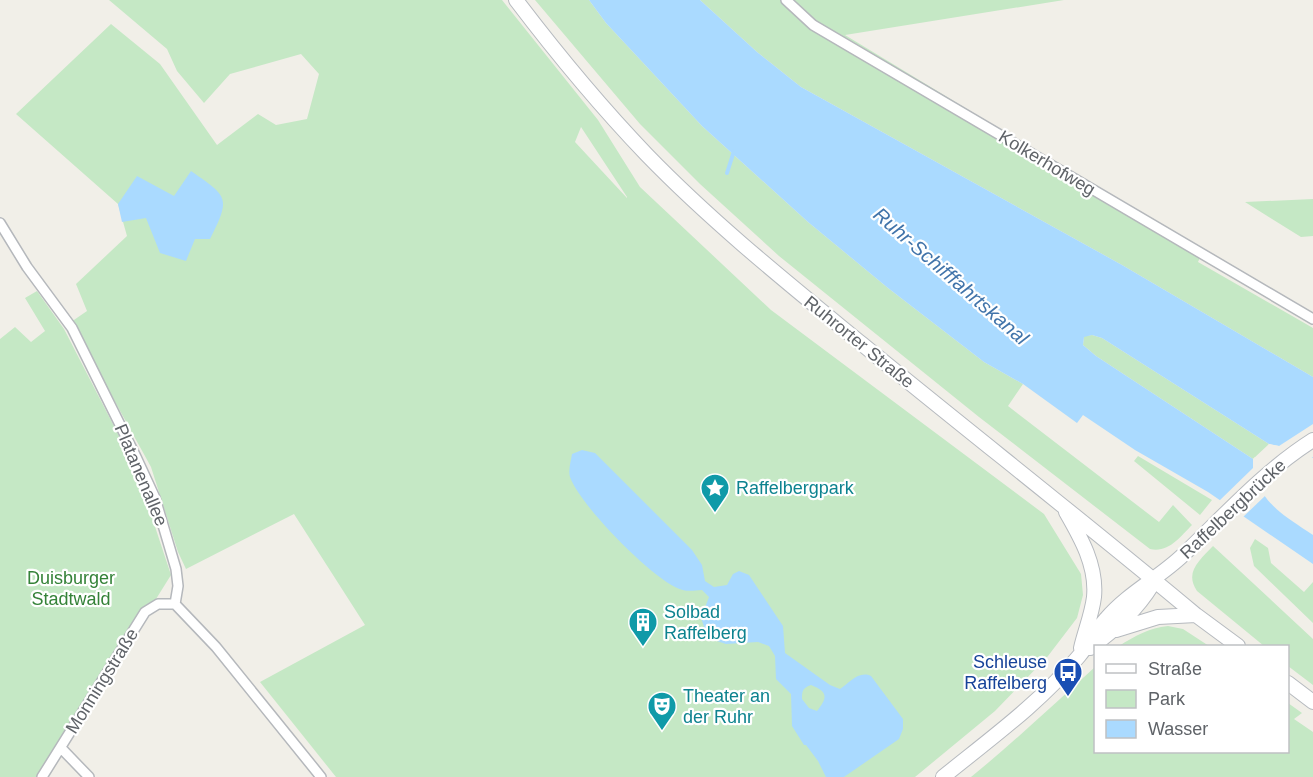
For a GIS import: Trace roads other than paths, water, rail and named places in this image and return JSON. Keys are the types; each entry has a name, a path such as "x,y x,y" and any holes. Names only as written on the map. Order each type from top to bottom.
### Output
{"main road":[{"name":"Ruhrorter Straße","path":"516,0 558,55 602,106 649,156 736,239 924,395 1196,615 1237,645"},
{"name":"Raffelbergbrücke","path":"1154,580 1259,483 1296,451 1313,440"},
{"path":"1062,505 1085,547 1092,575 1094,596 1079,656"},
{"path":"1079,656 1106,618 1134,593 1154,580"},
{"path":"1094,645 1114,631 1142,600 1154,580"},
{"path":"1114,631 1158,617 1196,615"},
{"path":"943,777 1010,723 1079,656 1094,645"},
{"path":"1289,684 1313,702"}],"street":[{"name":"Kolkerhofweg","path":"786,0 813,25 1313,319"},
{"name":"Platanenallee","path":"0,223 27,267 72,328 155,498 176,569 178,586 175,604"},
{"name":"Monningstraße","path":"42,777 145,612 158,604 175,604"},
{"path":"175,604 216,647 321,777"},
{"path":"61,748 89,777"}],"water":[{"name":"Ruhr-Schifffahrtskanal","path":"589,0 700,0 757,52 801,87 1122,265 1313,377 1313,458 1269,444 1102,338 1092,335 1084,337 1083,345 1096,356 1253,459 1259,486 1272,505 1313,535 1313,564 1208,492 1135,450 1083,415 1077,423 1023,384 984,362 888,288 808,222 702,126 606,23"},
{"path":"191,171 219,193 223,206 210,239 195,239 186,261 160,253 146,218 122,222 118,204 137,176 174,196"},
{"path":"582,450 595,453 692,550 702,565 705,581 714,587 727,585 733,574 739,571 749,575 783,626 785,653 830,685 840,689 858,676 871,676 903,719 903,729 899,739 844,777 826,777 818,761 792,726 791,694 776,679 775,656 769,646 758,642 726,644 708,638 701,618 709,597 702,590 681,590 675,587 648,568 616,537 576,489 569,474 572,454","holes":["811,685 821,690 824,696 817,711 809,708 802,699 803,691"]}],"waterway":[{"path":"727,173 734,151"}],"place":[{"name":"Raffelbergpark","path":"715,514"},
{"name":"Solbad Raffelberg","path":"643,648"},
{"name":"Schleuse Raffelberg","path":"1068,698"},
{"name":"Theater an der Ruhr","path":"662,732"}],"park label":[{"name":"Duisburger Stadtwald","path":"71,588"}]}
